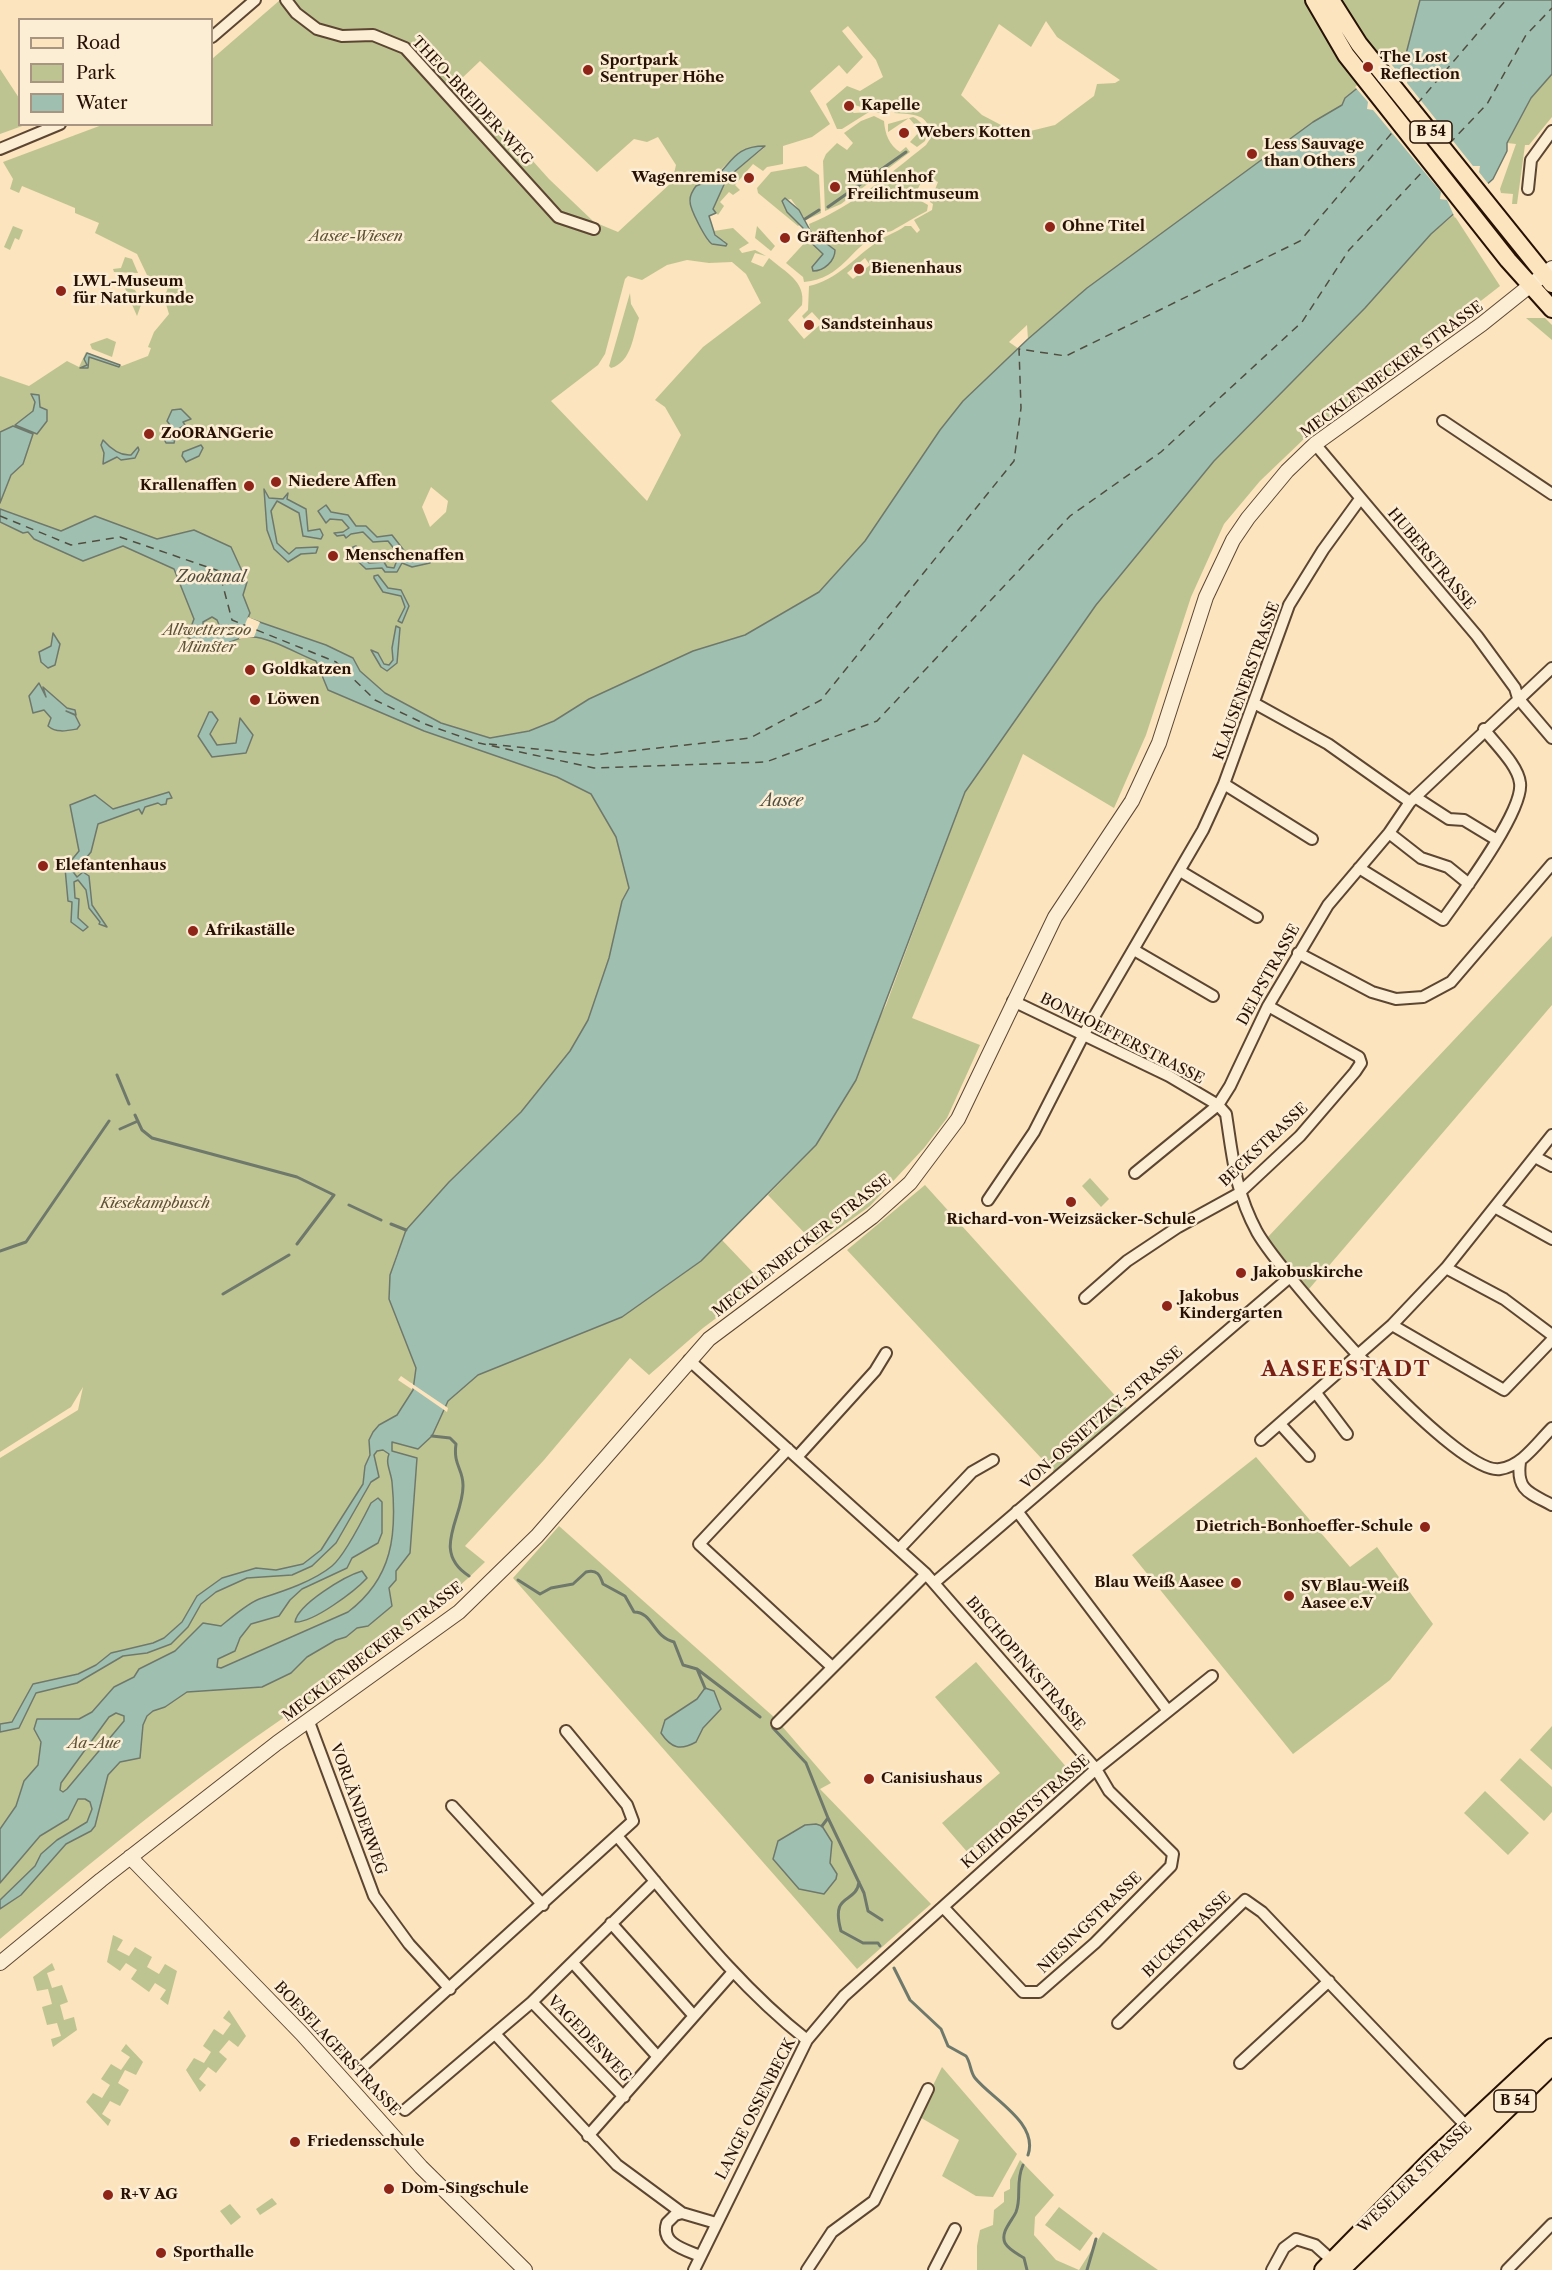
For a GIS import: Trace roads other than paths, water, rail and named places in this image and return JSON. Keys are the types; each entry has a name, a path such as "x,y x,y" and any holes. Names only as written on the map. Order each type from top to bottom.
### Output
{"main road":[{"name":"B 54","path":"1314,0 1350,61 1481,227 1552,309"},
{"name":"B 54","path":"1331,0 1364,50 1549,275"},
{"name":"WESELER STRASSE","path":"1336,2268 1472,2132 1552,2047"},
{"name":"WESELER STRASSE","path":"1472,2132 1552,2066"}],"street":[{"path":"213,36 255,0"},
{"name":"THEO-BREIDER-WEG","path":"286,0 296,13 317,29 342,36 373,35 405,48 558,218 594,229"},
{"path":"0,148 55,126"},
{"path":"1528,189 1531,160 1552,131"},
{"name":"MECKLENBECKER STRASSE","path":"0,1963 130,1857 277,1743 459,1612 537,1536 709,1339 864,1223 910,1183 958,1119 1055,917 1132,801 1146,773 1172,707 1206,597 1233,540 1266,494 1315,444 1549,275"},
{"path":"1443,421 1552,494"},
{"name":"HUBERSTRASSE","path":"1315,444 1477,636 1515,688 1518,698 1552,738"},
{"name":"KLAUSENERSTRASSE","path":"988,1200 1034,1132 1084,1034 1180,871 1224,784 1289,605 1323,550 1360,499"},
{"name":"DELPSTRASSE","path":"1218,1105 1230,1086 1268,1006 1328,905 1389,833 1412,799 1484,729 1552,668"},
{"path":"1254,703 1328,744 1412,799 1449,819 1464,820 1497,840"},
{"path":"1359,867 1443,920 1497,840 1516,802 1520,784 1512,766 1484,729"},
{"name":"KLAUSENERSTRASSE","path":"1224,784 1312,839"},
{"path":"1389,833 1421,858 1448,867 1469,884"},
{"path":"1298,953 1372,992 1396,999 1423,997 1451,982 1552,864"},
{"path":"1180,871 1257,917"},
{"path":"1134,950 1213,996"},
{"name":"BONHOEFFERSTRASSE","path":"1013,1001 1169,1077 1218,1105"},
{"name":"BECKSTRASSE","path":"1085,1298 1127,1260 1178,1227 1239,1194 1300,1136 1361,1063 1359,1057 1268,1006"},
{"path":"1135,1173 1218,1105 1226,1114 1239,1194 1258,1233 1290,1277 1359,1356 1442,1437 1477,1464 1499,1470 1520,1462 1552,1428"},
{"path":"1261,1440 1392,1325 1446,1268 1552,1136"},
{"path":"1535,1157 1552,1166"},
{"path":"1496,1208 1552,1239"},
{"path":"1446,1268 1504,1299 1552,1335"},
{"name":"VON-OSSIETZKY-STRASSE","path":"934,1583 1290,1277"},
{"path":"1392,1325 1504,1389 1552,1340"},
{"path":"798,1456 875,1371 886,1353"},
{"name":"BISCHOPINKSTRASSE","path":"689,1360 926,1574 1096,1769 1109,1791 1173,1854"},
{"path":"1316,1393 1347,1434"},
{"path":"1280,1424 1310,1456"},
{"path":"789,1449 699,1544 831,1666"},
{"path":"899,1549 972,1472 993,1460"},
{"path":"1520,1462 1520,1483 1525,1490 1552,1505"},
{"path":"1017,1511 1168,1712"},
{"path":"777,1723 831,1666 926,1574"},
{"name":"KLEIHORSTSTRASSE","path":"866,1977 1096,1769 1212,1676"},
{"name":"VORLÄNDERWEG","path":"309,1722 374,1896 410,1944 450,1989"},
{"path":"363,2066 633,1821 631,1811 566,1731"},
{"path":"452,1806 543,1905"},
{"path":"617,1836 732,1973 769,2010 807,2040"},
{"name":"NIESINGSTRASSE","path":"943,1907 1023,1992 1039,1992 1095,1943 1171,1866 1173,1854"},
{"name":"BOESELAGERSTRASSE","path":"130,1857 302,2034 421,2167 518,2268"},
{"name":"VAGEDESWEG","path":"461,2064 532,2002 655,1881"},
{"name":"BUCKSTRASSE","path":"1118,2023 1245,1900 1262,1912 1472,2132"},
{"path":"611,1923 694,2016"},
{"path":"573,1963 658,2057"},
{"name":"VAGEDESWEG","path":"588,2136 732,1973"},
{"name":"LANGE OSSENBECK","path":"694,2270 807,2040 844,1996 866,1977"},
{"path":"1240,2063 1329,1981"},
{"name":"VAGEDESWEG","path":"532,2002 624,2097"},
{"path":"496,2035 617,2165 682,2213 716,2223"},
{"name":"BOESELAGERSTRASSE","path":"405,2110 461,2064"},
{"path":"807,2270 832,2232 874,2201 928,2089"},
{"path":"682,2213 675,2215 667,2223 666,2235 674,2245 700,2256"},
{"path":"1507,2270 1552,2224"},
{"path":"934,2270 955,2229"},
{"name":"WESELER STRASSE","path":"1272,2270 1284,2248 1296,2239 1310,2242 1336,2268"}],"water":[{"name":"Aasee","path":"1420,0 1552,0 1552,74 1531,98 1507,143 1507,151 1493,179 1431,234 1365,308 1214,461 1096,605 965,792 856,1080 816,1145 701,1261 622,1317 478,1375 448,1401 432,1436 418,1449 392,1442 392,1451 417,1458 410,1553 396,1571 396,1580 389,1588 392,1606 368,1626 357,1628 346,1637 336,1640 307,1657 291,1673 262,1687 187,1692 165,1707 153,1711 147,1716 143,1725 140,1758 120,1762 108,1775 95,1826 91,1831 66,1844 21,1895 0,1909 0,1900 35,1866 41,1854 57,1840 87,1822 92,1809 90,1802 78,1799 68,1819 40,1836 0,1883 0,1829 16,1806 24,1781 38,1765 41,1742 34,1729 37,1719 79,1719 92,1712 114,1687 134,1677 139,1669 175,1651 203,1623 221,1626 257,1600 298,1585 325,1571 337,1561 371,1503 378,1498 382,1502 382,1533 378,1543 352,1558 347,1568 302,1589 290,1600 279,1616 251,1624 240,1638 235,1651 218,1659 217,1667 221,1668 348,1612 375,1585 389,1554 394,1519 389,1454 383,1450 377,1451 374,1455 379,1477 371,1482 336,1543 312,1566 292,1575 247,1578 216,1592 201,1604 188,1627 171,1644 147,1653 123,1656 77,1683 36,1693 19,1728 0,1732 0,1724 12,1722 33,1684 78,1674 96,1665 111,1653 153,1643 164,1638 182,1622 197,1596 222,1578 256,1568 276,1570 303,1564 321,1550 363,1484 365,1466 370,1455 369,1440 373,1432 379,1425 397,1415 413,1390 416,1368 389,1299 390,1275 406,1230 449,1182 521,1112 570,1051 588,1020 609,958 622,901 629,888 616,837 591,794 557,777 424,731 328,690 316,661 276,643 247,637 215,649 187,637 194,619 174,569 123,546 83,561 34,539 28,532 23,533 0,522 0,509 61,531 95,516 157,539 194,530 231,547 247,582 243,595 250,613 248,618 326,645 353,658 360,671 385,693 441,723 490,738 529,731 554,721 589,699 693,651 745,635 819,592 865,541 940,430 963,401 1028,339 1087,288 1313,122 1342,105 1345,98 1401,53 1406,54","holes":["212,617 217,620 220,627 211,635 203,627 203,622","116,1713 124,1716 124,1721 67,1789 63,1792 60,1790 61,1783 109,1717"]},
{"path":"765,146 727,178 713,209 716,213 709,216 715,235 727,244 726,246 712,244 692,210 690,200 693,191 696,186 717,176 738,154 753,147"},
{"path":"785,198 799,210 811,232 835,250 831,261 825,267 813,271 812,267 823,254 803,235 803,228 787,212 782,201"},
{"path":"87,353 120,365 119,367 89,357 88,368 80,368 87,365 84,359"},
{"path":"31,394 39,395 40,407 47,410 47,421 37,434 15,425 33,411 35,402"},
{"path":"181,409 191,419 183,422 185,425 177,430 174,443 166,443 164,439 170,425 167,421 172,410"},
{"path":"13,426 33,434 23,464 11,475 0,503 0,432"},
{"path":"103,440 119,453 131,455 138,447 139,450 135,458 121,460 117,457 103,464 104,453 101,445"},
{"path":"201,445 203,448 199,456 186,462 182,456 183,452"},
{"path":"264,489 269,498 283,499 288,493 287,499 306,509 308,531 320,529 323,535 321,539 303,536 299,513 277,501 271,511 277,543 289,554 296,548 318,547 316,553 301,554 288,562 274,549 267,530"},
{"path":"326,505 331,512 348,515 356,526 366,526 377,537 392,535 406,553 405,556 416,560 431,560 430,563 412,567 402,563 397,572 385,572 382,568 366,569 349,553 353,547 356,546 369,563 384,562 387,567 394,568 399,555 388,541 373,542 363,532 351,534 346,538 344,535 337,536 334,533 343,532 349,528 342,520 330,519 326,523 318,511"},
{"path":"378,575 388,588 401,590 409,606 402,623 398,621 405,607 401,596 383,592 374,578"},
{"path":"396,626 400,628 397,663 387,671 381,667 371,650 378,653 384,664 389,665 393,660 392,648"},
{"path":"53,633 60,644 55,665 48,668 41,662 39,652 51,646"},
{"path":"39,683 46,697 43,687 67,708 75,710 76,715 66,711 75,715 80,725 77,729 54,730 48,726 51,718 44,710 33,713 29,696"},
{"path":"209,712 212,712 218,720 210,734 217,745 236,743 240,718 253,735 246,753 212,757 198,736"},
{"path":"169,792 172,798 167,799 166,804 158,803 145,807 142,814 139,809 98,824 91,852 74,873 77,877 83,872 89,876 92,905 107,927 99,924 100,922 89,908 86,890 78,880 74,882 75,898 79,899 78,918 88,927 83,931 71,922 72,902 68,901 65,868 79,851 70,805 95,795 113,809"},
{"path":"362,1571 367,1578 344,1598 323,1612 295,1622 304,1607 313,1599"},
{"path":"705,1688 714,1691 721,1709 703,1728 696,1742 681,1747 672,1745 661,1733 665,1720 697,1699"},
{"path":"805,1825 822,1826 832,1842 830,1863 837,1874 836,1879 824,1894 799,1889 773,1859 778,1841"}],"waterway":[{"path":"828,207 906,152"},
{"path":"805,219 819,210"},
{"path":"117,1075 129,1104"},
{"path":"135,1115 142,1130 152,1138 297,1177 334,1195 297,1244"},
{"path":"0,1251 26,1242 109,1121"},
{"path":"120,1129 138,1121"},
{"path":"349,1205 381,1220"},
{"path":"391,1224 406,1230"},
{"path":"223,1294 289,1255"},
{"path":"432,1436 450,1438 456,1444 456,1457 463,1485 450,1545 452,1556 458,1566 469,1576"},
{"path":"518,1580 540,1594 551,1588 573,1584 586,1572 595,1572 603,1584 625,1596 634,1612 645,1616 662,1635 674,1642 683,1665 697,1669 705,1688"},
{"path":"697,1669 760,1717"},
{"path":"773,1728 806,1763 828,1818 864,1893 868,1911 882,1920"},
{"path":"822,1826 828,1818"},
{"path":"859,1882 853,1894 841,1904 838,1918 841,1931 863,1943 878,1943 880,1946"},
{"path":"894,1968 910,2000 941,2029 948,2046 966,2056 975,2078 1021,2122 1030,2143 1028,2155"},
{"path":"1023,2165 1019,2178 1018,2206 1005,2231 1004,2239 1009,2248 1024,2258 1027,2270"},
{"path":"1087,2270 1096,2239"}],"place":[{"name":"The Lost Reflection","path":"1368,67"},
{"name":"Sportpark Sentruper Höhe","path":"588,70"},
{"name":"Kapelle","path":"849,106"},
{"name":"Webers Kotten","path":"904,133"},
{"name":"Less Sauvage than Others","path":"1252,154"},
{"name":"Wagenremise","path":"749,178"},
{"name":"Mühlenhof Freilichtmuseum","path":"835,187"},
{"name":"Ohne Titel","path":"1050,227"},
{"name":"Gräftenhof","path":"785,238"},
{"name":"Bienenhaus","path":"859,269"},
{"name":"LWL-Museum für Naturkunde","path":"61,291"},
{"name":"Sandsteinhaus","path":"809,325"},
{"name":"ZoORANGerie","path":"149,434"},
{"name":"Niedere Affen","path":"276,482"},
{"name":"Krallenaffen","path":"249,486"},
{"name":"Menschenaffen","path":"333,556"},
{"name":"Goldkatzen","path":"250,670"},
{"name":"Löwen","path":"255,700"},
{"name":"Elefantenhaus","path":"43,866"},
{"name":"Afrikaställe","path":"193,931"},
{"name":"Richard-von-Weizsäcker-Schule","path":"1071,1202"},
{"name":"Jakobuskirche","path":"1241,1273"},
{"name":"Jakobus Kindergarten","path":"1167,1306"},
{"name":"Dietrich-Bonhoeffer-Schule","path":"1425,1527"},
{"name":"Blau Weiß Aasee","path":"1236,1583"},
{"name":"SV Blau-Weiß Aasee e.V","path":"1289,1596"},
{"name":"Canisiushaus","path":"869,1779"},
{"name":"Friedensschule","path":"295,2142"},
{"name":"Dom-Singschule","path":"389,2189"},
{"name":"R+V AG","path":"108,2195"},
{"name":"Sporthalle","path":"161,2253"}],"district":[{"name":"AASEESTADT","path":"1346,1370"}],"park label":[{"name":"Aasee-Wiesen","path":"356,237"},
{"name":"Allwetterzoo Münster","path":"207,640"},
{"name":"Kiesekampbusch","path":"155,1204"},
{"name":"Aa-Aue","path":"94,1744"}],"water label":[{"name":"Zookanal","path":"211,577"}]}
